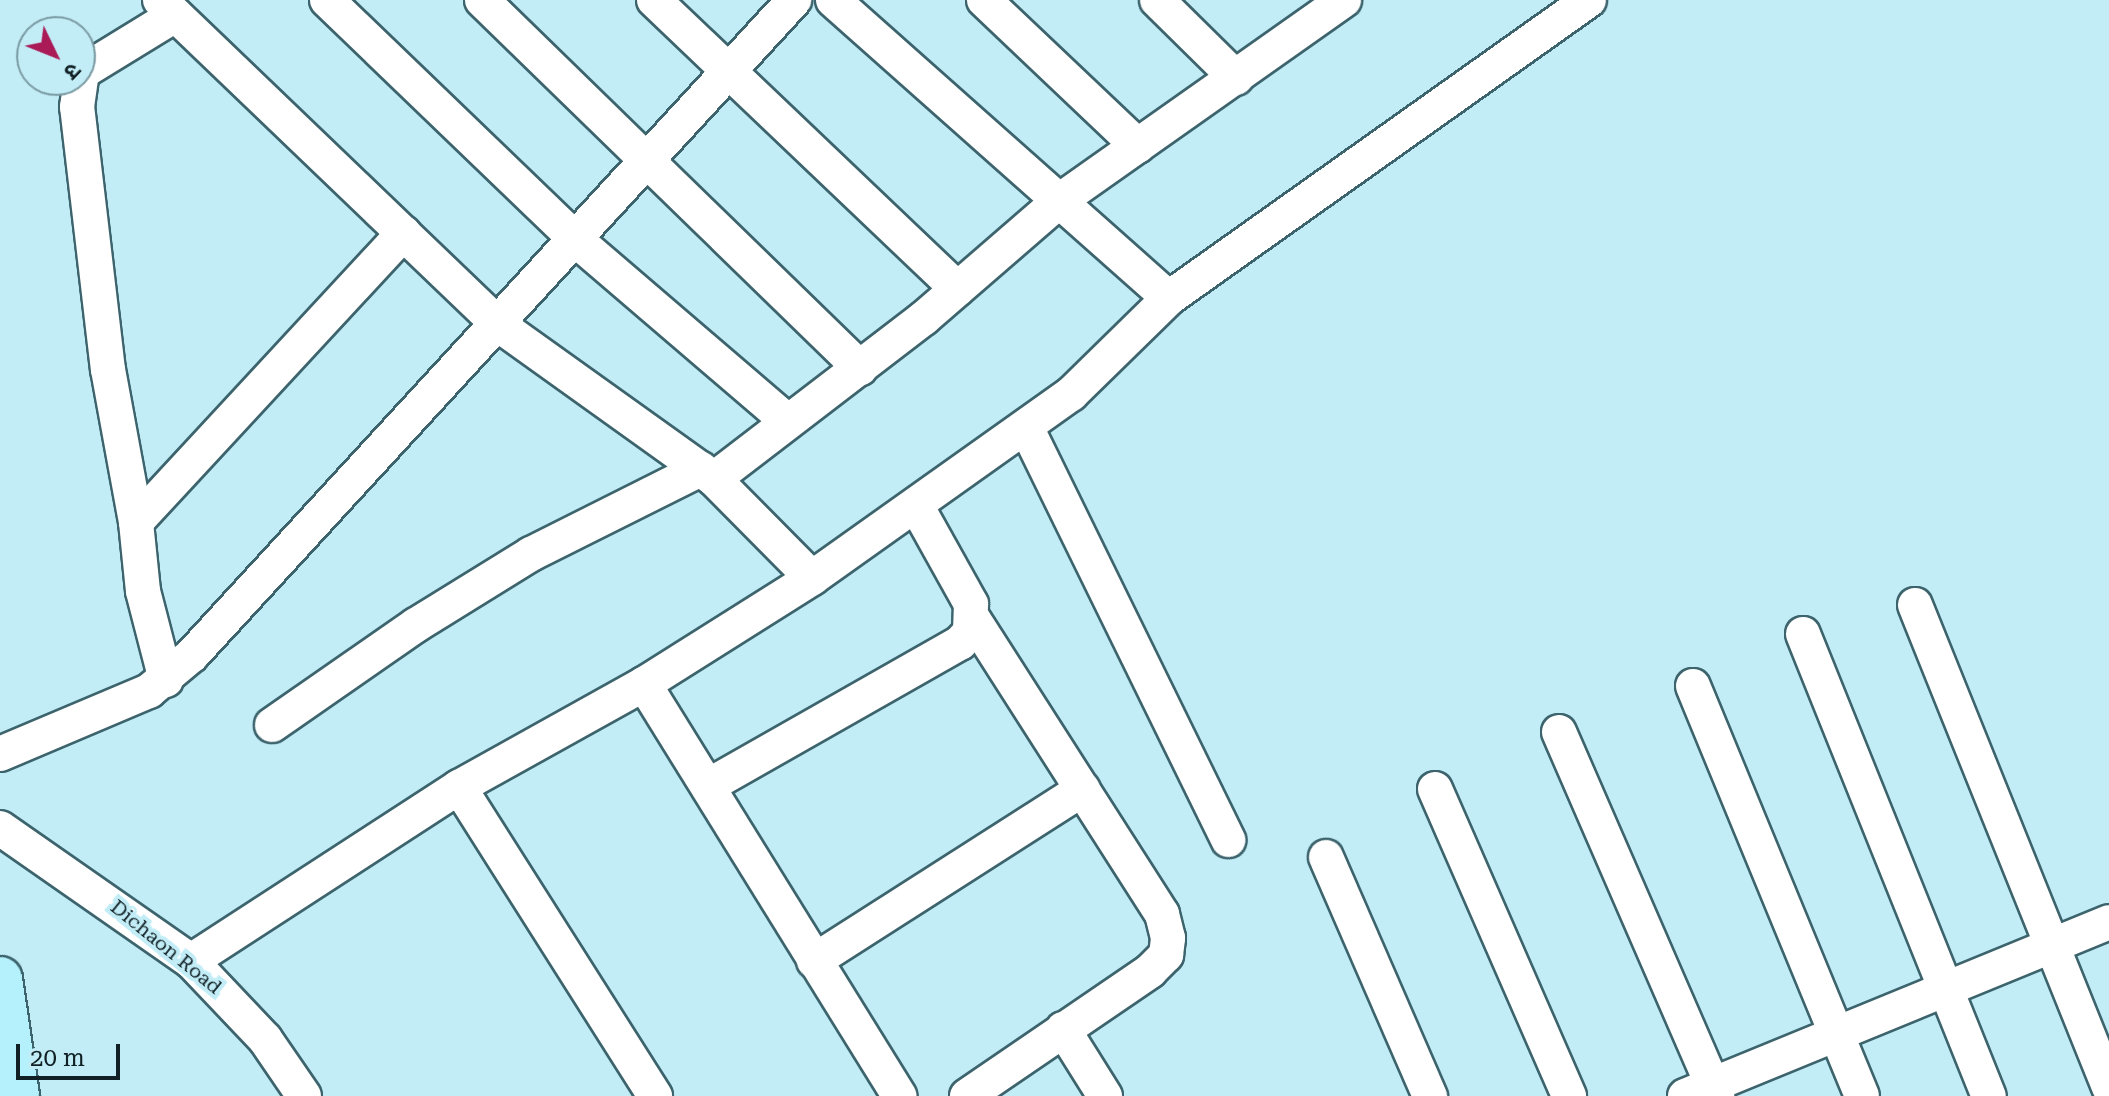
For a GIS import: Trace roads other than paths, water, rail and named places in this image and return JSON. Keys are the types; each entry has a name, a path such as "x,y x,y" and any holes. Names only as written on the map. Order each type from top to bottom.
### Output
{"main road":[{"path":"0,979 17,1096"}],"street":[{"path":"327,0 575,239 787,421"},
{"path":"482,0 860,368"},
{"path":"654,0 958,289"},
{"path":"0,754 166,680 499,325 794,0"},
{"path":"833,0 1169,298"},
{"path":"984,0 1138,146"},
{"path":"1157,0 1236,78"},
{"path":"191,961 459,787 644,684 812,578 1071,394 1169,298 1589,0"},
{"path":"272,725 416,625 531,554 708,474 787,421 860,368 958,289 1059,201 1236,78 1334,3"},
{"path":"166,680 143,591 136,522 108,370 77,107 82,72 167,8 499,325 708,474 812,578"},
{"path":"136,522 404,233"},
{"path":"1026,427 1228,840"},
{"path":"916,505 971,604 973,618 1162,914 1168,938 1166,955 1150,971 967,1096"},
{"path":"1915,605 2109,1087"},
{"path":"708,786 960,643 973,618"},
{"path":"1803,634 1989,1096"},
{"path":"644,684 899,1096"},
{"path":"1693,686 1862,1096"},
{"path":"1559,732 1705,1092 1836,1034 2109,922"},
{"path":"459,787 655,1096"},
{"path":"814,961 1083,789"},
{"path":"1435,789 1569,1096"},
{"name":"Dichaon Road","path":"0,828 191,961 251,1022 304,1096"},
{"path":"1326,857 1430,1096"},
{"path":"1063,1029 1105,1096"}]}
